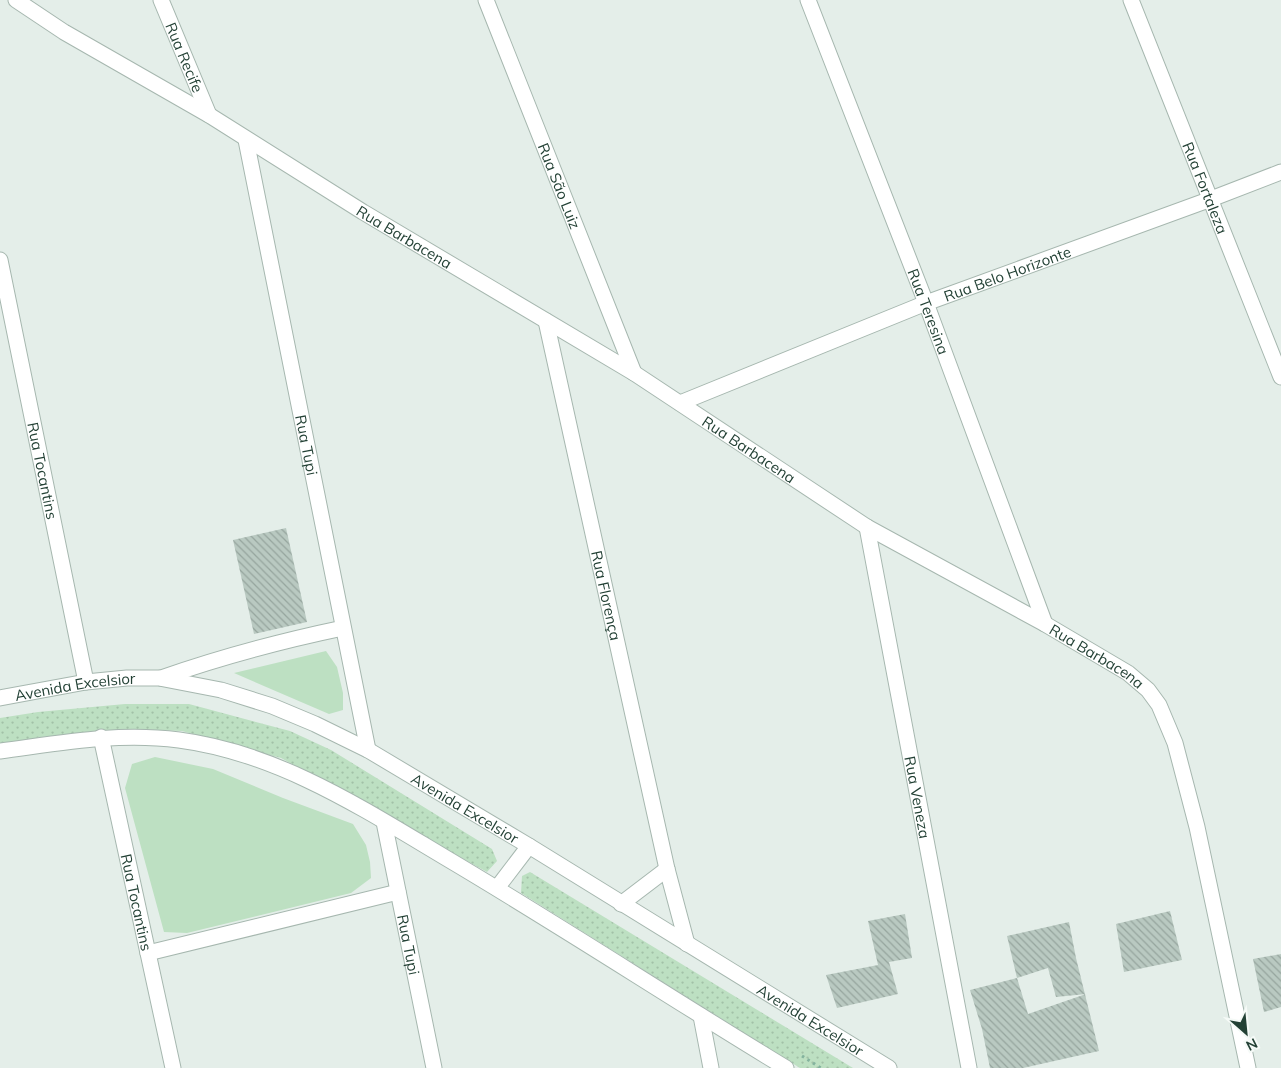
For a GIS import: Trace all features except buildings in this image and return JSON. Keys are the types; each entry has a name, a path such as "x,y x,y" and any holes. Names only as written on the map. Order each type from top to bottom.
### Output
{"street":[{"name":"Rua Barbacena","path":"16,0 64,32 209,115 246,140 634,373 868,527 1128,672 1148,690 1159,705 1175,743 1197,827 1248,1068"},
{"name":"Rua Recife","path":"161,0 209,115"},
{"name":"Rua São Luiz","path":"486,0 634,373"},
{"name":"Rua Teresina","path":"808,0 926,303 1045,624"},
{"name":"Rua Fortaleza","path":"1130,0 1281,377"},
{"name":"Rua Tupi","path":"246,140 368,750"},
{"name":"Rua Belo Horizonte","path":"680,403 926,303 1211,200 1281,172"},
{"name":"Rua Tocantins","path":"0,260 86,682"},
{"name":"Rua Florença","path":"546,321 667,869 687,944"},
{"name":"Rua Veneza","path":"868,527 969,1068"},
{"path":"159,678 260,647 343,628"},
{"name":"Avenida Excelsior","path":"0,698 86,682 127,678 159,678 221,690 272,706 315,724 368,750 529,846 889,1068"},
{"path":"0,751 102,737 157,738 180,740 226,749 267,762 309,780 497,888 786,1068"},
{"name":"Rua Tocantins","path":"102,737 172,1068"},
{"name":"Rua Tupi","path":"384,822 434,1068"},
{"path":"497,888 529,846"},
{"path":"621,904 667,869"},
{"path":"148,954 398,892"},
{"path":"701,1016 711,1068"}],"green space":[{"path":"326,651 337,667 343,693 343,710 329,714 234,673"},
{"path":"125,704 189,704 290,731 331,750 492,849 497,861 487,872 281,758 182,731 127,729 41,737 0,745 0,718 38,712"},
{"path":"155,757 213,769 353,824 366,845 371,878 351,893 187,933 164,932 125,788 132,764"},
{"path":"530,872 853,1068 800,1068 521,893 522,876"}]}
